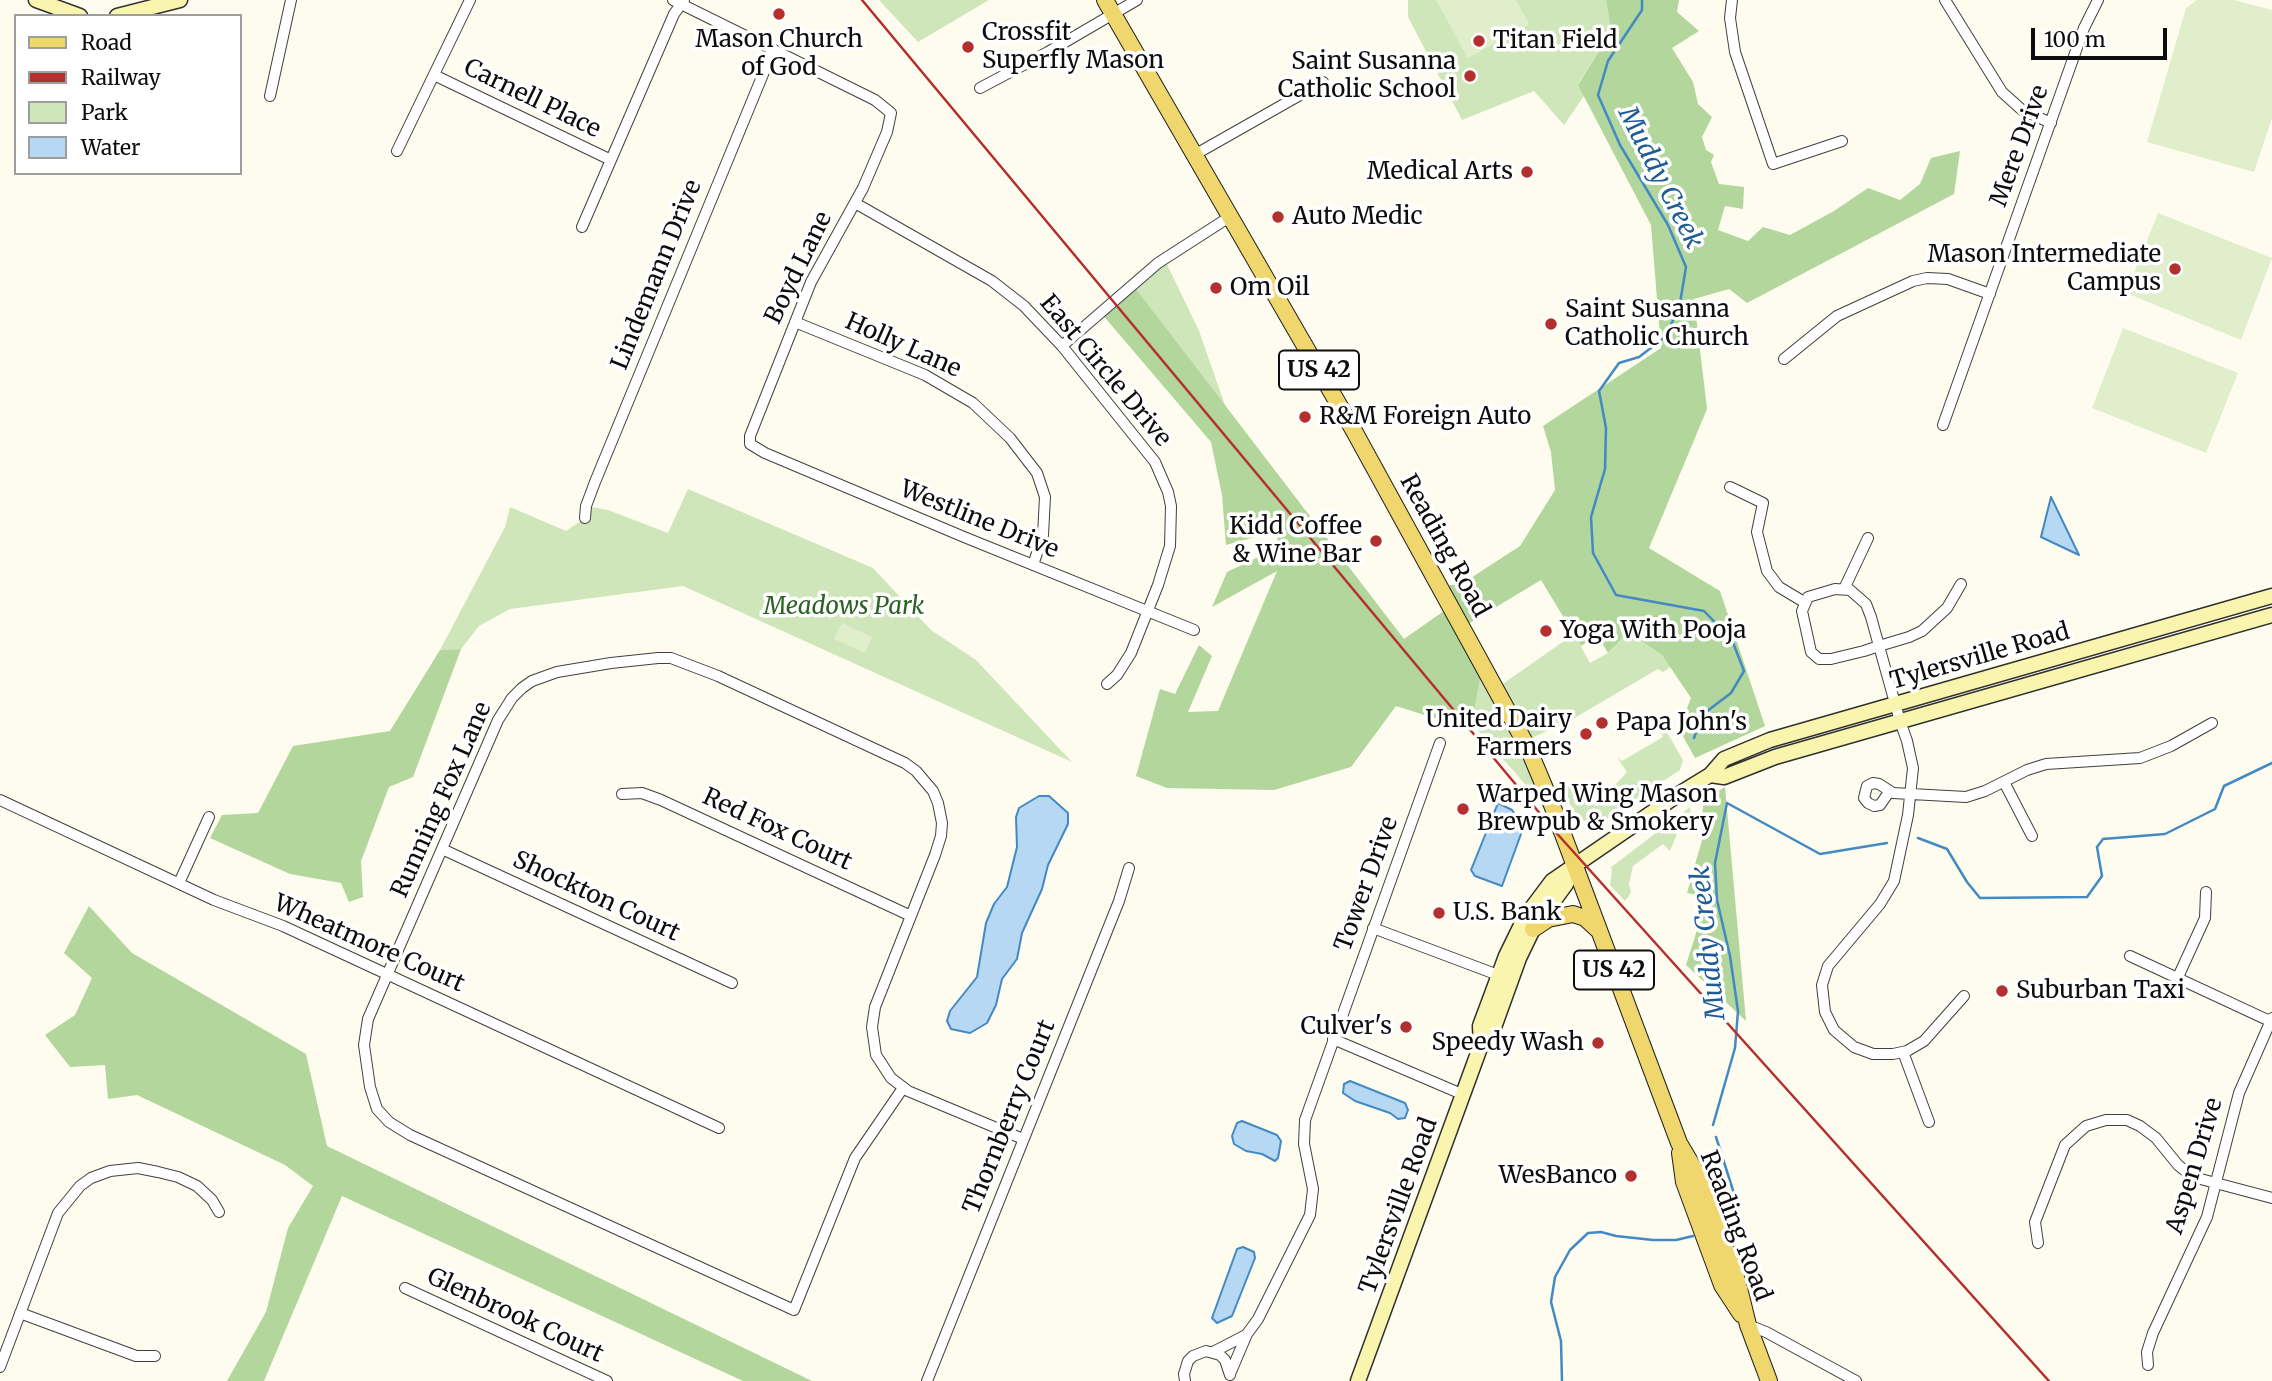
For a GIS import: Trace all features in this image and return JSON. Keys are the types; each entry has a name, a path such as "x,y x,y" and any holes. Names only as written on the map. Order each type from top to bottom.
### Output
{"main road":[{"path":"36,0 74,14"},
{"path":"125,14 180,0"},
{"name":"Reading Road","path":"1105,0 1354,431 1514,719 1540,775 1679,1143 1702,1187 1737,1280 1748,1325 1769,1381"},
{"name":"Tylersville Road","path":"1481,1045 1480,1026 1518,928 1552,881 1710,775 1724,759 1770,740 2272,596"},
{"name":"Tylersville Road","path":"1710,775 1724,777 1775,757 1900,720 2272,615"},
{"name":"Tylersville Road","path":"1358,1381 1481,1045 1493,1030 1519,958 1533,929 1566,884 1574,867"},
{"path":"1533,929 1548,919 1573,914 1585,918 1600,931"}],"street":[{"path":"270,96 291,0"},
{"path":"397,151 470,0"},
{"path":"980,88 1138,0"},
{"path":"1732,0 1730,18 1735,52 1773,164 1842,141"},
{"path":"1945,0 2002,92 2022,110 2051,123"},
{"name":"Mere Drive","path":"1943,425 2084,28 2098,0"},
{"path":"582,227 680,1 773,50"},
{"name":"Boyd Lane","path":"750,444 750,436 822,258 855,203 887,132 891,113 875,100 773,50"},
{"name":"Lindemann Drive","path":"585,518 586,506 595,482 773,50"},
{"name":"Carnell Place","path":"434,75 611,160"},
{"path":"1196,155 1323,82"},
{"name":"East Circle Drive","path":"855,203 992,281 1024,306 1062,346 1148,450 1161,474 1168,492 1172,526 1171,546 1148,612 1125,664 1107,684"},
{"path":"1062,346 1164,258 1231,216"},
{"path":"1784,359 1837,316 1913,281 1927,278 1948,279 1990,293"},
{"name":"Holly Lane","path":"795,322 925,375 973,403 1010,438 1037,473 1045,497 1045,521 1033,565"},
{"name":"Westline Drive","path":"750,444 765,453 1194,630"},
{"path":"1730,487 1763,503 1757,532 1767,572 1779,587 1804,602"},
{"path":"1844,589 1868,538"},
{"path":"1961,584 1947,608 1933,623 1909,637 1880,646 1831,659 1816,657 1811,652 1802,611 1804,602 1815,594 1844,589 1856,593 1866,604 1880,646 1912,761 1911,795 1897,866 1888,892 1831,960 1822,985 1825,1012 1830,1024 1843,1040 1854,1047 1873,1054 1903,1052 1924,1041 1964,996"},
{"name":"Running Fox Lane","path":"903,1088 855,1158 793,1310 410,1135 389,1122 377,1109 370,1087 364,1045 368,1019 498,720 522,688 532,681 557,672 658,657 671,658 703,668 905,763 925,780 938,803 942,823 941,836 875,1007 873,1041 880,1061 891,1078 903,1088 1023,1139"},
{"path":"1889,792 1966,797 2046,764 2140,758 2171,746 2212,723"},
{"name":"Tower Drive","path":"1230,1379 1247,1334 1258,1319 1310,1215 1313,1189 1304,1144 1305,1120 1440,743"},
{"path":"2004,782 2032,836"},
{"name":"Red Fox Court","path":"622,794 642,793 661,800 911,916"},
{"name":"Wheatmore Court","path":"0,800 226,905 283,926 719,1128"},
{"path":"179,883 209,817"},
{"name":"Shockton Court","path":"442,849 732,983"},
{"name":"Thornberry Court","path":"927,1381 1119,901 1129,869"},
{"path":"2178,977 2205,918 2206,892"},
{"path":"1373,928 1498,975"},
{"path":"2130,956 2272,1020"},
{"name":"Aspen Drive","path":"2148,1365 2147,1352 2152,1333 2207,1217 2239,1093 2272,1020"},
{"path":"1331,1044 1464,1095"},
{"path":"1903,1052 1929,1122"},
{"path":"2038,1243 2035,1222 2059,1158 2070,1140 2092,1123 2120,1119 2140,1126 2156,1138 2187,1174 2272,1198"},
{"path":"0,1367 58,1213 70,1196 91,1178 124,1168 178,1177 197,1186 219,1212"},
{"name":"Glenbrook Court","path":"405,1288 607,1381"},
{"path":"20,1313 136,1356 155,1356"},
{"path":"1748,1325 1856,1381"},
{"path":"1213,1352 1247,1334"},
{"path":"1182,1378 1188,1361 1206,1351 1225,1360 1230,1379"}],"green space":[{"path":"879,0 989,0 918,42"},
{"path":"1408,0 1606,0 1611,31 1578,84 1584,96 1564,125 1534,91 1462,120 1408,17"},
{"name":"Titan Field","path":"1436,0 1516,0 1529,24 1468,58"},
{"path":"1606,0 1679,0 1677,12 1699,31 1672,48 1693,82 1698,104 1712,117 1702,137 1706,150 1714,155 1711,162 1719,184 1744,187 1743,209 1725,206 1718,230 1748,241 1763,227 1790,235 1834,211 1868,188 1900,200 1920,184 1931,158 1960,151 1954,194 1747,303 1729,289 1694,299 1707,409 1649,548 1720,591 1765,726 1695,758 1679,729 1691,698 1662,655 1628,632 1608,653 1598,636 1581,646 1541,580 1463,627 1483,664 1474,712 1434,718 1396,706 1351,767 1274,790 1167,788 1136,776 1160,689 1175,694 1199,645 1212,656 1188,712 1218,711 1277,571 1212,607 1227,572 1275,549 1280,530 1226,545 1222,495 1211,442 1101,313 1133,285 1404,639 1451,606 1440,587 1463,583 1520,546 1555,490 1551,452 1543,426 1661,348 1651,225 1578,85 1611,31"},
{"path":"2197,0 2234,0 2272,10 2272,118 2254,172 2147,142 2186,8"},
{"path":"2158,213 2272,258 2241,340 2126,293"},
{"path":"1164,258 1199,331 1226,408 1133,285"},
{"path":"2123,328 2238,373 2206,453 2092,408"},
{"name":"Meadows Park","path":"688,489 873,568 931,630 976,660 1072,762 683,586 510,609 479,626 461,649 440,650 505,527 510,507 566,531 585,518 586,506 608,510 668,533"},
{"path":"842,623 872,637 865,653 834,639"},
{"path":"1628,632 1662,655 1671,667 1663,672 1658,669 1571,720 1525,741 1546,790 1530,790 1464,714 1474,712 1483,664 1497,688 1574,634 1590,663 1608,653"},
{"path":"461,649 413,777 389,787 361,861 363,897 349,902 341,883 290,874 210,838 222,815 258,813 293,746 390,731 440,650"},
{"path":"1665,729 1683,760 1680,770 1594,827 1574,815 1563,785 1566,784 1582,801 1593,804 1605,796 1627,772 1617,757 1622,761 1663,737 1661,731"},
{"path":"1725,787 1746,1021 1686,965 1703,911 1693,894 1687,893 1702,840 1703,800"},
{"path":"1690,807 1691,816 1686,831 1679,829 1670,851 1663,844 1633,866 1629,884 1631,893 1625,901 1610,885 1610,868"},
{"path":"89,906 132,953 306,1054 327,1146 812,1381 743,1381 342,1196 264,1381 227,1381 266,1312 288,1228 313,1186 285,1165 137,1095 108,1099 105,1065 70,1067 45,1035 75,1015 92,978 64,953"}],"water":[{"path":"2051,497 2079,555 2041,537"},
{"path":"1039,796 1049,796 1068,813 1068,824 1048,865 1042,889 1022,933 1017,959 1002,979 996,1005 987,1023 970,1033 951,1029 947,1021 950,1011 977,977 986,923 994,904 1007,887 1017,847 1016,817 1019,808"},
{"path":"1498,803 1512,810 1520,822 1521,834 1502,886 1475,876 1471,870"},
{"path":"1350,1081 1405,1103 1408,1110 1405,1118 1398,1119 1390,1113 1355,1101 1343,1093 1344,1084"},
{"path":"1242,1121 1277,1135 1281,1141 1275,1161 1234,1144 1232,1136 1237,1123"},
{"path":"1243,1247 1254,1252 1255,1258 1232,1316 1217,1323 1212,1318 1237,1249"}],"waterway":[{"name":"Muddy Creek","path":"1642,0 1642,10 1608,61 1598,95 1620,145 1668,225 1686,267 1679,309 1664,338 1639,357 1619,363 1599,391 1606,428 1605,469 1591,517 1593,553 1616,595 1704,611 1732,640 1744,671 1731,693 1702,715 1694,738"},
{"name":"Muddy Creek","path":"1918,838 1947,849 1980,898 2087,897 2102,876 2097,847 2103,839 2165,834 2215,809 2224,786 2272,763"},
{"name":"Muddy Creek","path":"1713,1125 1735,1048 1738,1011 1730,956 1717,900 1715,863 1727,803 1820,854 1887,843"},
{"name":"Muddy Creek","path":"1716,1137 1738,1206 1730,1220"},
{"name":"Muddy Creek","path":"1562,1381 1561,1341 1551,1302 1555,1277 1570,1250 1588,1233 1601,1232 1653,1240 1676,1240 1693,1236"}],"railway":[{"path":"862,0 1552,828 2049,1381"}],"place":[{"name":"Mason Church of God","path":"779,14"},
{"name":"Titan Field","path":"1479,41"},
{"name":"Crossfit Superfly Mason","path":"968,47"},
{"name":"Saint Susanna Catholic School","path":"1470,76"},
{"name":"Medical Arts","path":"1527,172"},
{"name":"Auto Medic","path":"1278,217"},
{"name":"Mason Intermediate Campus","path":"2175,269"},
{"name":"Om Oil","path":"1216,288"},
{"name":"Saint Susanna Catholic Church","path":"1551,324"},
{"name":"R&M Foreign Auto","path":"1305,417"},
{"name":"Kidd Coffee & Wine Bar","path":"1376,541"},
{"name":"Yoga With Pooja","path":"1546,631"},
{"name":"Papa John's","path":"1602,723"},
{"name":"United Dairy Farmers","path":"1586,734"},
{"name":"Warped Wing Mason Brewpub & Smokery","path":"1463,809"},
{"name":"U.S. Bank","path":"1439,913"},
{"name":"Suburban Taxi","path":"2002,991"},
{"name":"Culver's","path":"1406,1027"},
{"name":"Speedy Wash","path":"1598,1043"},
{"name":"WesBanco","path":"1631,1176"}]}
